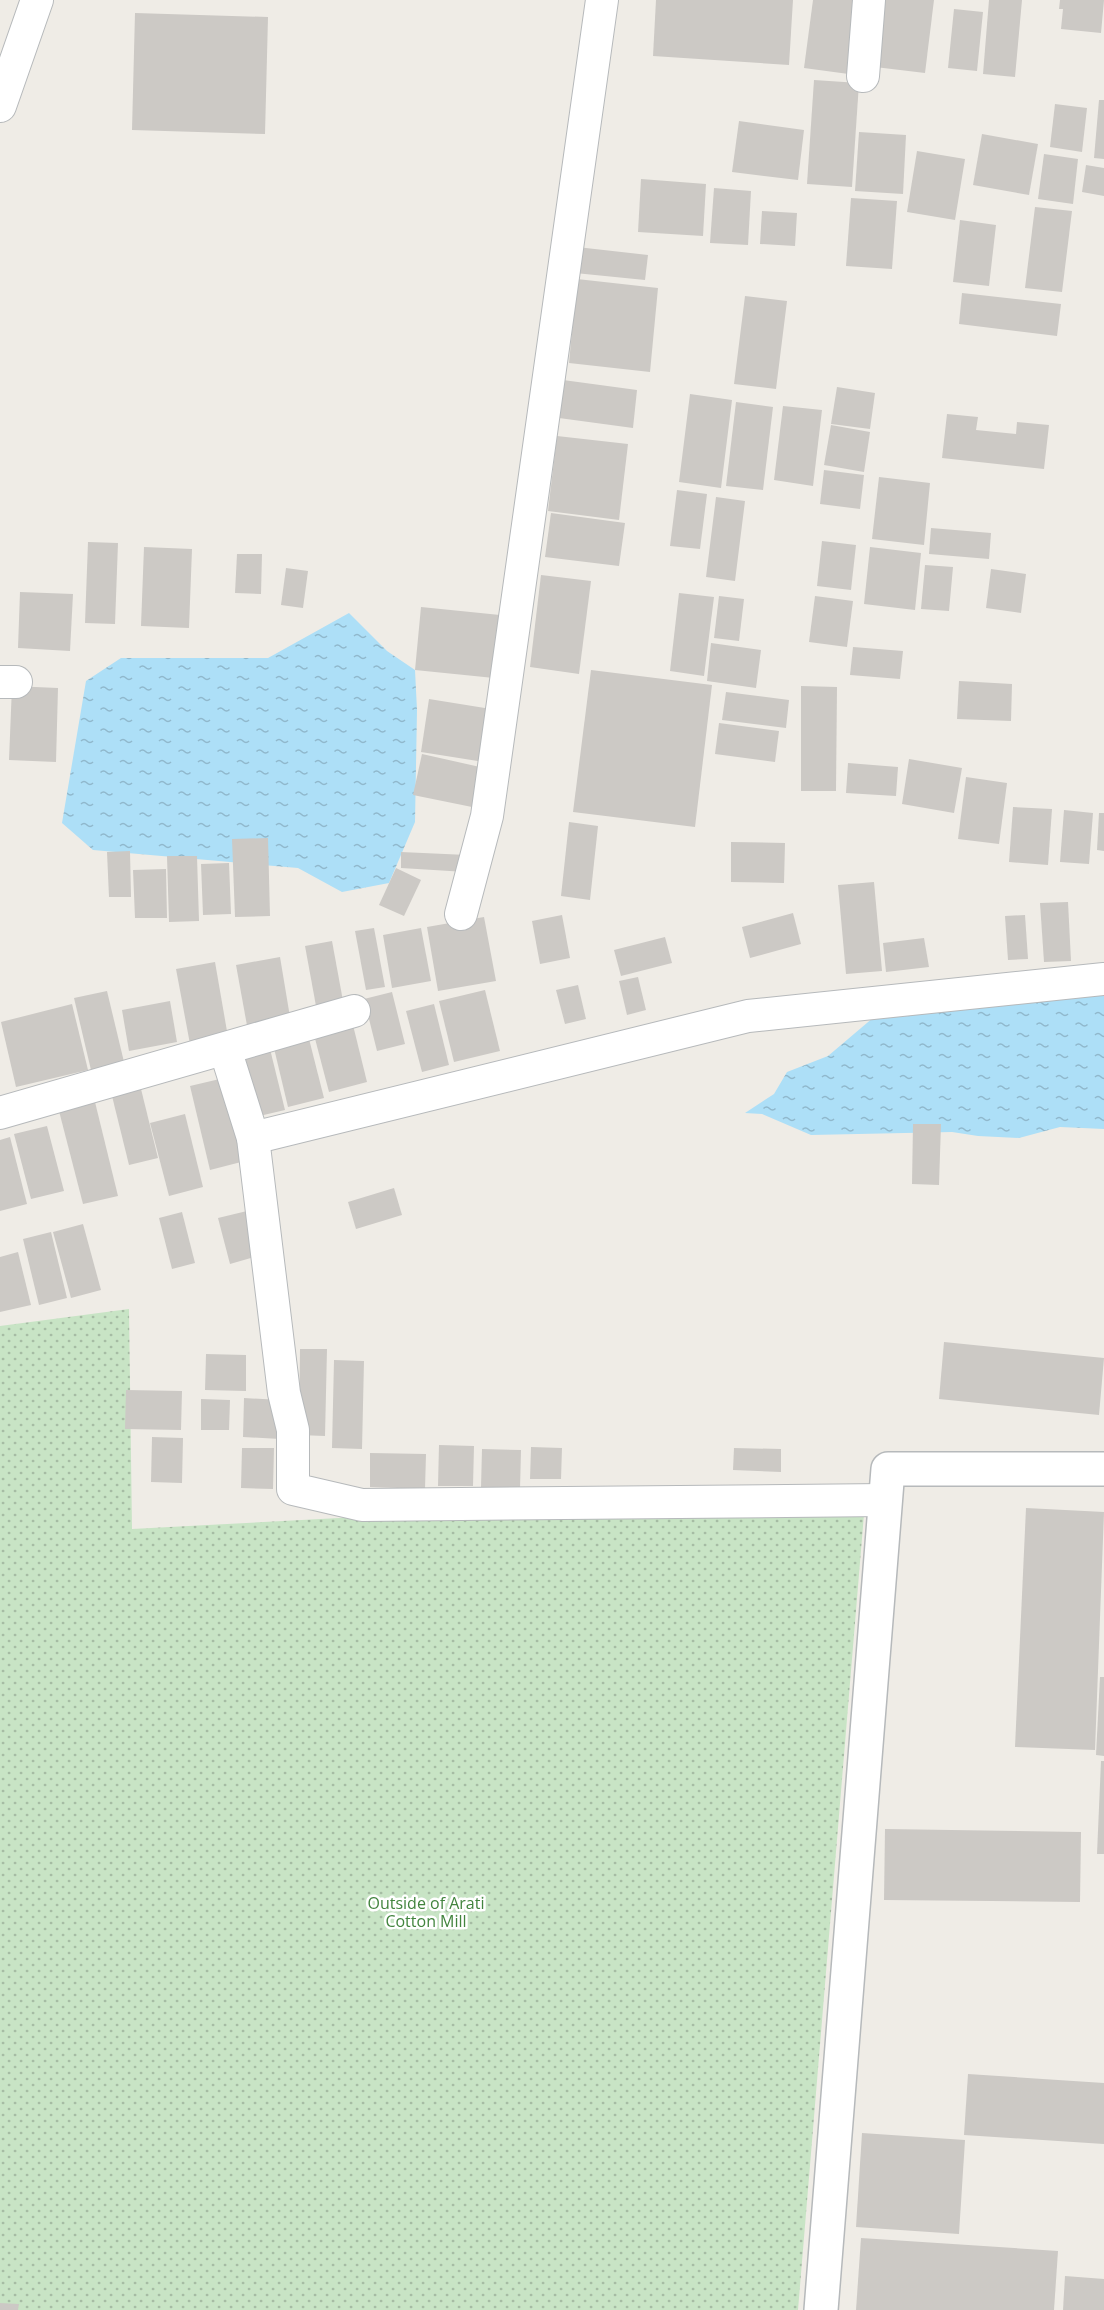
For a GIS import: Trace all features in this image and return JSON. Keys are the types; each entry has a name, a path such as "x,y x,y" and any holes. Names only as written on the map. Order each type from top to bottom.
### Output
{"street":[{"path":"0,106 37,0"},
{"path":"461,914 487,816 602,0"},
{"path":"863,76 869,0"},
{"path":"253,1138 748,1016 1104,979"},
{"path":"0,1113 354,1011"},
{"path":"225,1049 253,1138 284,1393 293,1430 293,1489 362,1505 885,1500"},
{"path":"821,2310 888,1469 1104,1469"}],"green space":[{"name":"Outside of Arati Cotton Mill","path":"129,1309 132,1529 866,1490 798,2310 0,2310 0,1326"}],"water":[{"path":"349,613 387,651 415,670 417,710 415,822 389,883 342,892 298,868 93,850 62,823 86,681 121,658 268,658"},
{"path":"1104,990 1104,1129 1060,1127 1019,1138 952,1132 811,1135 762,1114 745,1113 774,1094 787,1072 828,1056 874,1017"}],"building":[{"path":"656,0 793,0 789,65 653,56"},
{"path":"813,0 867,0 856,75 804,68"},
{"path":"882,0 934,0 925,73 875,67"},
{"path":"989,0 1022,0 1015,77 983,74"},
{"path":"1060,0 1104,0 1101,33 1061,29 1063,9 1059,9"},
{"path":"954,9 983,12 977,71 948,68"},
{"path":"135,13 268,17 265,134 132,130"},
{"path":"814,80 859,83 852,187 807,184"},
{"path":"1099,100 1104,100 1104,159 1094,158"},
{"path":"1055,104 1087,108 1082,152 1050,147"},
{"path":"739,121 804,130 798,180 732,172"},
{"path":"859,132 906,135 903,194 855,191"},
{"path":"982,134 1038,144 1029,195 973,185"},
{"path":"917,151 965,159 955,220 907,212"},
{"path":"1044,154 1078,159 1073,204 1038,199"},
{"path":"1086,165 1104,168 1104,196 1082,192"},
{"path":"641,179 706,184 703,236 638,232"},
{"path":"714,188 751,191 748,245 710,243"},
{"path":"851,198 897,201 892,269 846,266"},
{"path":"1035,207 1072,211 1062,292 1025,288"},
{"path":"762,211 797,213 795,246 760,244"},
{"path":"960,220 996,225 989,286 953,282"},
{"path":"577,247 648,255 645,280 575,273"},
{"path":"577,279 658,288 650,372 569,363"},
{"path":"962,293 1061,304 1057,336 959,324"},
{"path":"745,296 787,301 776,389 734,384"},
{"path":"563,380 637,390 633,428 559,418"},
{"path":"837,387 875,393 870,429 831,424"},
{"path":"690,394 732,400 721,488 679,482"},
{"path":"736,402 773,407 763,490 726,486"},
{"path":"783,406 822,410 813,486 774,480"},
{"path":"947,414 978,417 976,430 1016,434 1017,422 1049,425 1044,469 942,458"},
{"path":"831,425 870,432 864,472 824,465"},
{"path":"557,436 628,444 619,520 548,511"},
{"path":"824,470 864,475 860,509 820,504"},
{"path":"879,477 930,483 924,545 872,539"},
{"path":"677,490 707,494 700,549 670,546"},
{"path":"716,497 745,501 735,581 706,577"},
{"path":"551,513 625,523 619,566 545,557"},
{"path":"931,528 991,533 989,559 929,554"},
{"path":"822,541 856,545 851,590 817,586"},
{"path":"88,542 118,543 115,624 85,623"},
{"path":"144,547 192,549 189,628 141,626"},
{"path":"870,547 921,553 915,610 864,604"},
{"path":"237,554 262,554 261,594 235,593"},
{"path":"925,565 953,567 949,611 921,609"},
{"path":"286,568 308,571 303,608 281,605"},
{"path":"991,569 1026,574 1021,613 986,608"},
{"path":"541,575 591,581 579,674 530,667"},
{"path":"20,592 73,594 70,651 18,648"},
{"path":"679,593 714,597 704,676 670,671"},
{"path":"719,596 744,599 739,641 714,638"},
{"path":"815,596 853,601 847,647 809,642"},
{"path":"421,607 500,615 494,678 415,670"},
{"path":"711,643 761,650 756,688 707,681"},
{"path":"853,647 903,651 900,679 850,675"},
{"path":"591,670 712,685 695,827 573,812"},
{"path":"959,681 1012,684 1011,721 957,719"},
{"path":"12,686 58,688 56,762 9,760"},
{"path":"801,686 837,687 836,791 801,791"},
{"path":"726,692 789,700 786,728 722,720"},
{"path":"429,699 491,709 484,762 421,752"},
{"path":"719,723 779,731 775,762 715,754"},
{"path":"422,754 480,767 472,807 413,795"},
{"path":"909,759 962,768 954,813 902,804"},
{"path":"848,763 898,767 896,796 846,793"},
{"path":"966,777 1007,783 999,844 958,839"},
{"path":"1013,807 1052,809 1048,865 1009,862"},
{"path":"1064,810 1093,813 1089,864 1060,862"},
{"path":"1099,813 1104,813 1104,851 1097,850"},
{"path":"569,822 598,826 590,900 561,896"},
{"path":"268,838 270,916 235,917 232,839"},
{"path":"731,842 785,843 784,883 731,882"},
{"path":"130,851 131,897 109,897 107,852"},
{"path":"401,852 467,855 466,872 401,868"},
{"path":"167,856 197,856 199,921 169,922"},
{"path":"229,863 231,914 203,915 201,864"},
{"path":"396,868 421,880 404,916 379,905"},
{"path":"166,869 167,918 135,918 133,870"},
{"path":"874,882 882,971 846,974 838,885"},
{"path":"1068,902 1071,961 1044,962 1040,903"},
{"path":"793,913 801,944 750,958 742,927"},
{"path":"562,915 570,958 540,964 532,921"},
{"path":"1025,915 1028,959 1008,960 1005,916"},
{"path":"484,917 496,981 438,991 427,927"},
{"path":"374,928 385,987 366,990 355,931"},
{"path":"421,928 431,981 392,988 383,935"},
{"path":"665,937 672,963 621,976 614,950"},
{"path":"924,938 929,967 886,972 883,943"},
{"path":"332,941 343,1001 316,1006 305,946"},
{"path":"280,957 291,1023 248,1031 236,965"},
{"path":"215,962 228,1037 190,1044 176,969"},
{"path":"638,977 646,1010 627,1015 619,981"},
{"path":"578,985 586,1019 565,1024 556,990"},
{"path":"485,990 500,1051 454,1062 439,1001"},
{"path":"107,991 124,1062 91,1070 74,998"},
{"path":"392,992 405,1044 377,1051 364,999"},
{"path":"170,1001 177,1042 129,1051 122,1010"},
{"path":"72,1004 88,1070 16,1087 1,1022"},
{"path":"434,1004 449,1065 422,1072 406,1011"},
{"path":"352,1021 367,1082 329,1092 313,1031"},
{"path":"308,1035 324,1098 288,1107 273,1044"},
{"path":"270,1049 285,1110 255,1117 240,1057"},
{"path":"224,1078 245,1161 210,1170 190,1086"},
{"path":"141,1089 158,1158 129,1165 112,1096"},
{"path":"95,1102 118,1196 83,1204 59,1111"},
{"path":"185,1114 203,1187 169,1196 150,1123"},
{"path":"913,1124 941,1124 939,1185 912,1184"},
{"path":"47,1126 64,1191 31,1199 14,1134"},
{"path":"10,1137 27,1204 0,1211 0,1140"},
{"path":"394,1188 402,1215 356,1229 348,1202"},
{"path":"247,1211 258,1256 230,1264 218,1218"},
{"path":"182,1212 195,1263 172,1269 159,1218"},
{"path":"83,1224 101,1290 71,1298 53,1232"},
{"path":"51,1232 67,1298 39,1305 23,1239"},
{"path":"18,1252 31,1305 0,1312 0,1257"},
{"path":"944,1342 1104,1358 1099,1415 939,1399"},
{"path":"300,1349 327,1349 325,1436 299,1435"},
{"path":"206,1354 246,1355 246,1391 205,1390"},
{"path":"334,1360 364,1361 362,1449 332,1448"},
{"path":"126,1390 182,1391 181,1430 125,1429"},
{"path":"244,1398 281,1400 280,1439 243,1437"},
{"path":"201,1399 230,1400 229,1430 201,1430"},
{"path":"152,1437 183,1438 182,1483 151,1482"},
{"path":"439,1445 474,1446 473,1486 438,1486"},
{"path":"531,1447 562,1448 561,1479 530,1479"},
{"path":"242,1448 274,1448 273,1489 241,1488"},
{"path":"734,1448 781,1449 781,1472 733,1470"},
{"path":"482,1449 521,1450 520,1489 481,1488"},
{"path":"370,1453 426,1454 425,1489 370,1487"},
{"path":"1026,1508 1104,1512 1095,1750 1015,1747"},
{"path":"1100,1677 1104,1677 1104,1756 1096,1755"},
{"path":"1101,1761 1104,1761 1104,1854 1097,1854"},
{"path":"885,1829 1081,1832 1080,1902 884,1900"},
{"path":"968,2074 1104,2083 1104,2144 964,2135"},
{"path":"862,2133 965,2140 959,2234 856,2227"},
{"path":"861,2238 1058,2251 1054,2310 856,2310"},
{"path":"1065,2276 1104,2279 1104,2310 1063,2310"},
{"path":"0,2303 19,2304 18,2310 0,2310"}]}
